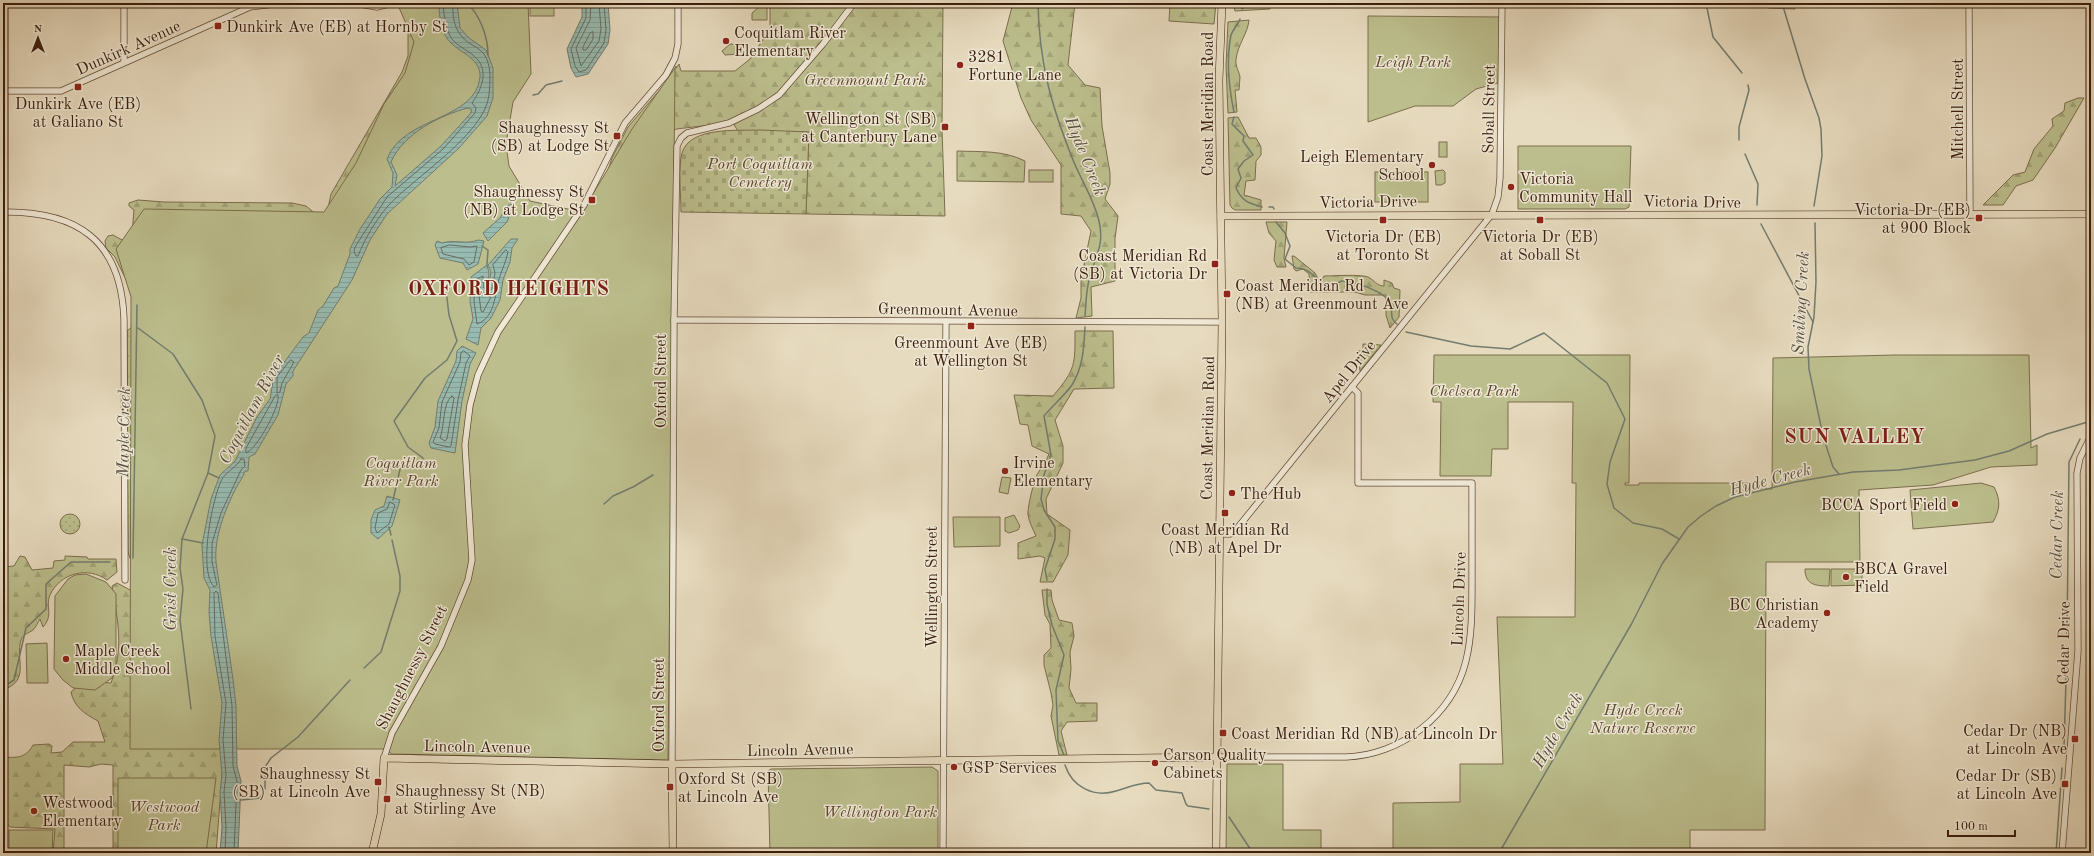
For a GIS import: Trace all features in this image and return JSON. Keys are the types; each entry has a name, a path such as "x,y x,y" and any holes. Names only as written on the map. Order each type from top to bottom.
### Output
{"main road":[{"name":"Coast Meridian Road","path":"1216,853 1222,322 1219,80 1222,3"},
{"name":"Victoria Drive","path":"1221,216 1492,214 2091,214"},
{"name":"Lincoln Avenue","path":"384,758 672,764 943,762 1217,757"},
{"name":"Shaughnessy Street","path":"372,853 382,806 384,758"},
{"name":"Oxford Street","path":"672,764 673,853"}],"street":[{"path":"124,3 124,62"},
{"name":"Dunkirk Avenue","path":"3,92 62,91 250,7 283,3"},
{"path":"354,3 377,7 392,4"},
{"name":"Shaughnessy Street","path":"384,758 392,733 450,627 468,580 472,560 465,445 470,405 478,374 498,332 584,205 625,123 666,75 675,58 678,44 678,3"},
{"name":"Oxford Street","path":"672,764 674,320 676,152 678,141 689,132 717,127 736,121 779,95 810,60 854,3"},
{"name":"Soball Street","path":"1492,214 1498,194 1500,178 1502,3"},
{"name":"Mitchell Street","path":"1969,3 1970,215"},
{"path":"3,212 41,214 75,224 86,231 103,248 119,281 123,299 124,319 125,580"},
{"name":"Apel Drive","path":"1219,534 1230,534 1235,531 1492,214"},
{"name":"Greenmount Avenue","path":"674,320 1222,322"},
{"name":"Wellington Street","path":"943,853 946,321"},
{"name":"Lincoln Drive","path":"1217,757 1338,757 1366,755 1388,748 1405,740 1438,714 1458,685 1468,660 1471,643 1472,483 1358,483 1358,393 1352,387"},
{"name":"Cedar Drive","path":"2062,853 2077,656 2077,473 2082,453 2091,436"}],"green space":[{"name":"Coquitlam River Park","path":"397,3 528,3 531,74 513,102 506,144 509,166 530,201 582,212 632,129 675,68 668,760 392,754 384,749 130,749 131,297 116,249 144,209 324,212 356,163 384,104 405,73 414,42"},
{"path":"435,3 224,749 216,853 113,853 113,765 101,764 89,767 64,765 64,853 53,853 55,829 10,827 3,818 3,757 24,755 33,745 49,744 52,746 51,753 62,752 73,742 105,742 98,721 77,706 71,692 84,681 111,683 115,671 119,647 118,623 112,586 117,583 134,592 135,573 128,552 127,331 133,326 131,290 115,257 106,248 105,241 108,236 113,235 124,241 132,234 134,210 129,206 129,203 138,200 164,202 292,203 306,206 317,215 327,213 331,194 402,72 408,56 408,24"},
{"path":"530,3 554,3 554,16 530,16"},
{"name":"Greenmount Park","path":"770,3 943,3 942,129 945,216 806,214 809,132 738,131 731,120 711,125 676,129 672,132 667,579 672,600 666,642 671,651 667,672 671,682 664,691 667,692 670,705 670,724 664,736 641,762 629,757 511,754 483,758 471,758 444,754 422,757 417,751 612,158 628,127 669,79 676,66 676,68 679,64 681,71 735,71 750,59 770,29"},
{"path":"1013,3 1075,3 1068,65 1085,85 1100,88 1102,126 1110,173 1110,184 1105,199 1118,216 1115,239 1115,281 1091,287 1092,316 1076,318 1081,298 1081,279 1091,231 1081,216 1061,214 1061,165 1031,120 1021,98 1003,41"},
{"path":"1170,3 1216,3 1214,24 1169,21"},
{"path":"1233,3 1271,3 1270,9 1235,11"},
{"path":"1767,3 1794,3 1795,9 1768,8"},
{"path":"760,6 767,6 767,20 752,20 752,13"},
{"name":"Leigh Park","path":"1368,16 1500,17 1498,83 1476,89 1453,106 1415,106 1368,122"},
{"path":"1249,20 1236,59 1240,77 1239,90 1235,90 1237,112 1228,113 1226,66 1228,22"},
{"path":"730,44 746,45 740,54 725,55 722,51"},
{"path":"2078,98 2084,98 2055,148 2033,180 2016,186 2003,205 1983,205 2013,175 2025,172 2034,149 2053,126 2052,119 2064,111 2065,103"},
{"path":"1238,117 1249,138 1256,138 1261,147 1261,155 1256,161 1255,180 1246,181 1244,195 1261,200 1261,210 1235,210 1230,205 1228,118"},
{"name":"Port Coquitlam Cemetery","path":"760,130 809,132 806,214 681,212 680,166 682,153 687,144 694,138 704,134 728,131"},
{"path":"1439,142 1447,142 1447,157 1439,157"},
{"path":"1518,146 1631,146 1629,207 1625,209 1518,209"},
{"path":"957,151 1000,153 1017,157 1025,161 1024,182 957,181"},
{"path":"1029,170 1053,170 1053,182 1029,182"},
{"path":"1443,170 1445,172 1445,183 1436,185 1435,171"},
{"path":"1375,172 1428,172 1428,202 1375,202"},
{"path":"1266,222 1287,222 1284,258 1286,267 1277,267 1274,260 1276,241 1269,233"},
{"path":"1292,256 1315,273 1320,283 1324,276 1353,275 1368,277 1382,286 1384,286 1384,280 1392,283 1394,288 1400,290 1399,317 1390,328 1386,315 1386,295 1365,295 1355,292 1310,292 1309,274 1303,269 1296,271 1294,269"},
{"path":"1075,331 1113,331 1114,388 1074,389 1055,420 1063,446 1063,463 1046,499 1047,514 1070,530 1068,555 1053,582 1040,582 1045,558 1040,556 1018,559 1018,543 1036,536 1030,523 1028,512 1036,476 1049,454 1032,446 1028,425 1020,424 1014,395 1053,396 1061,387 1073,366"},
{"path":"1363,344 1381,345 1360,371 1358,351 1363,351"},
{"name":"Hyde Creek Nature Reserve","path":"1434,355 1630,355 1629,483 1625,483 1625,485 1639,485 1639,483 1766,483 1766,489 1772,489 1773,358 1895,355 2029,355 2031,448 2037,445 2037,465 1991,467 1933,485 1859,490 1860,562 1766,562 1765,830 1690,830 1690,853 1393,853 1393,803 1460,802 1460,764 1503,764 1497,617 1575,617 1576,483 1572,483 1573,402 1508,402 1508,449 1492,449 1491,476 1440,476 1441,402 1433,402"},
{"path":"1002,477 1011,478 1008,494 999,492"},
{"name":"BCCA Sport Field","path":"1981,483 1994,487 1998,496 1999,505 1993,522 1913,529 1910,490"},
{"path":"70,514 77,517 80,524 77,531 70,534 63,531 60,524 63,517"},
{"path":"1014,515 1020,526 1018,530 1009,533 1005,531 1005,518"},
{"path":"953,517 1000,517 1000,546 954,547"},
{"path":"20,556 25,557 32,570 53,568 54,561 65,560 65,556 87,557 88,559 116,559 117,572 107,580 91,573 83,573 75,574 60,581 50,595 48,603 49,615 46,623 43,627 40,619 33,630 25,635 21,640 20,669 17,681 12,686 3,690 3,567 14,566"},
{"path":"1805,569 1830,569 1829,586 1812,584 1805,574"},
{"name":"BBCA Gravel Field","path":"1831,569 1862,569 1862,585 1831,586"},
{"path":"86,574 106,582 116,594 116,667 112,678 95,690 73,688 63,680 54,669 55,596 68,579 75,575"},
{"path":"1042,590 1051,590 1052,600 1059,620 1072,623 1074,636 1070,652 1071,669 1069,688 1076,703 1097,703 1097,721 1067,722 1061,731 1067,755 1059,755 1051,716 1053,705 1044,665 1044,655 1051,648 1050,624 1045,615"},
{"path":"47,643 48,683 27,683 26,644"},
{"path":"1227,764 1283,764 1283,830 1321,830 1321,853 1226,853"},
{"name":"Wellington Park","path":"932,767 938,771 938,853 770,853 768,771 771,769"},
{"name":"Westwood Park","path":"118,778 216,778 206,853 118,853"},
{"path":"9,830 53,830 52,853 9,853"}],"water":[{"name":"Coquitlam River","path":"439,3 457,3 460,28 469,38 486,50 493,68 493,98 487,116 459,148 387,214 370,240 352,280 293,371 293,376 286,384 278,415 255,454 249,457 248,471 245,471 237,486 221,524 217,543 216,562 233,679 236,706 237,766 241,781 238,853 220,853 222,827 220,792 222,775 219,740 222,703 211,636 209,612 210,590 204,578 202,545 211,499 220,475 235,461 257,417 270,399 274,376 303,337 309,333 318,310 323,306 334,288 338,286 350,254 350,249 360,229 380,199 392,187 393,173 387,159 395,145 408,134 453,111 466,102 476,91 480,77 477,66 470,57 455,47 445,35 440,19","holes":["468,108 472,110 441,146 395,186 397,175 391,162 404,143 413,134 446,115"]},
{"path":"582,3 608,3 610,30 608,44 588,74 576,77 571,68 567,49 582,17"},
{"path":"511,204 513,207 507,222 488,241 483,233 500,218 507,206"},
{"path":"511,239 518,239 512,248 510,262 503,280 500,300 491,318 481,328 478,345 466,339 473,319 470,301 471,277 487,265 489,273 487,293 491,272 488,265"},
{"path":"478,240 484,241 478,264 467,270 463,263 440,258 435,245 437,241 442,243 469,242"},
{"path":"462,346 476,353 470,364 462,401 455,453 431,448 429,443 435,427 438,401 456,361 457,351"},
{"path":"387,496 400,500 392,526 378,539 371,533 371,520 375,510 384,506"}],"waterway":[{"path":"467,3 476,14 485,34 488,55"},
{"name":"Hyde Creek","path":"1038,3 1044,64 1058,121 1073,160 1094,205 1099,221 1101,238 1100,245 1088,284 1085,316"},
{"path":"1242,9 1250,3"},
{"path":"1706,3 1713,37 1742,73"},
{"name":"Smiling Creek","path":"1782,3 1805,79 1819,118 1821,129 1822,156 1814,206"},
{"path":"1234,112 1228,64 1229,45 1231,35 1240,19"},
{"path":"533,95 538,94 546,85 562,81"},
{"path":"1739,140 1739,127 1749,90 1748,85"},
{"path":"1234,117 1232,124 1244,136 1243,141 1253,155 1244,161 1238,169 1241,178 1236,188 1243,199 1262,207"},
{"path":"1745,154 1758,184 1757,205"},
{"path":"1269,207 1273,207 1274,209"},
{"path":"1276,222 1285,233 1290,246 1285,259 1296,268 1310,272 1317,279 1317,284 1335,284 1342,281 1347,281 1368,287 1382,294 1390,302 1392,317 1394,322 1397,324"},
{"name":"Smiling Creek","path":"1815,223 1816,282 1814,317 1808,347 1809,369 1823,436 1833,467 1839,474"},
{"path":"1761,224 1813,322"},
{"path":"482,246 488,250 487,265"},
{"path":"421,465 423,458 408,447 394,421 425,378 447,360 457,341 449,315 446,290"},
{"name":"Maple Creek","path":"133,558 137,305"},
{"name":"Hyde Creek","path":"1047,580 1045,569 1055,539 1055,527 1044,510 1041,499 1044,475 1051,455 1044,416 1069,389 1076,378 1082,357 1085,327"},
{"name":"Grist Creek","path":"138,328 173,354 202,400 215,436 208,473 182,539 180,568 183,589 180,620 191,709"},
{"path":"1406,332 1471,346 1510,349 1544,333 1607,383 1625,419 1610,462 1607,484 1614,508 1633,523 1662,529 1679,539"},
{"name":"Hyde Creek","path":"1499,853 1632,623 1662,564 1688,527 1701,516 1716,506 1735,497 1795,482 1853,472 1899,470 1975,460 2009,451 2047,434 2091,421"},
{"name":"Hyde Creek","path":"2087,428 2090,423"},
{"name":"Cedar Creek","path":"2067,634 2069,462 2080,439"},
{"path":"393,500 401,465"},
{"name":"Grist Creek","path":"208,473 219,478"},
{"path":"604,504 613,496 633,487 653,475"},
{"path":"389,527 391,535"},
{"path":"182,539 203,543"},
{"path":"364,668 381,652 400,591 400,576 392,540"},
{"name":"Maple Creek","path":"3,687 14,680 26,628 46,609 46,584 71,562 110,562"},
{"name":"Hyde Creek","path":"1047,589 1047,604 1052,625 1064,655 1056,690 1058,741 1064,755"},
{"name":"Cedar Creek","path":"2064,746 2067,647"},
{"path":"265,789 265,767 271,758 298,737 350,680"},
{"name":"Hyde Creek","path":"1065,765 1068,773 1078,785 1092,792 1108,793 1149,783 1156,790 1182,793 1188,806 1209,809"},
{"name":"Cedar Creek","path":"2056,853 2062,768"},
{"path":"241,800 260,798 264,792"},
{"name":"Hyde Creek","path":"1229,817 1253,853"}],"place":[{"name":"Dunkirk Ave (EB) at Hornby St","path":"218,26"},
{"name":"Coquitlam River Elementary","path":"726,41"},
{"name":"3281 Fortune Lane","path":"960,65"},
{"name":"Dunkirk Ave (EB) at Galiano St","path":"78,87"},
{"name":"Wellington St (SB) at Canterbury Lane","path":"945,127"},
{"name":"Shaughnessy St (SB) at Lodge St","path":"617,136"},
{"name":"Leigh Elementary School","path":"1432,165"},
{"name":"Victoria Community Hall","path":"1511,187"},
{"name":"Shaughnessy St (NB) at Lodge St","path":"592,200"},
{"name":"Victoria Dr (EB) at 900 Block","path":"1979,218"},
{"name":"Victoria Dr (EB) at Toronto St","path":"1383,220"},
{"name":"Victoria Dr (EB) at Soball St","path":"1540,220"},
{"name":"Coast Meridian Rd (SB) at Victoria Dr","path":"1215,264"},
{"name":"Coast Meridian Rd (NB) at Greenmount Ave","path":"1227,294"},
{"name":"Greenmount Ave (EB) at Wellington St","path":"971,326"},
{"name":"Irvine Elementary","path":"1005,471"},
{"name":"The Hub","path":"1232,493"},
{"name":"BCCA Sport Field","path":"1955,504"},
{"name":"Coast Meridian Rd (NB) at Apel Dr","path":"1225,513"},
{"name":"BBCA Gravel Field","path":"1846,577"},
{"name":"BC Christian Academy","path":"1827,613"},
{"name":"Maple Creek Middle School","path":"66,659"},
{"name":"Coast Meridian Rd (NB) at Lincoln Dr","path":"1223,733"},
{"name":"Cedar Dr (NB) at Lincoln Ave","path":"2075,739"},
{"name":"Carson Quality Cabinets","path":"1155,763"},
{"name":"GSP Services","path":"954,767"},
{"name":"Shaughnessy St (SB) at Lincoln Ave","path":"378,782"},
{"name":"Cedar Dr (SB) at Lincoln Ave","path":"2065,784"},
{"name":"Oxford St (SB) at Lincoln Ave","path":"670,787"},
{"name":"Shaughnessy St (NB) at Stirling Ave","path":"387,799"},
{"name":"Westwood Elementary","path":"34,811"}],"district":[{"name":"OXFORD HEIGHTS","path":"509,288"},
{"name":"SUN VALLEY","path":"1855,436"}],"park label":[{"name":"Chelsea Park","path":"1474,390"}]}
